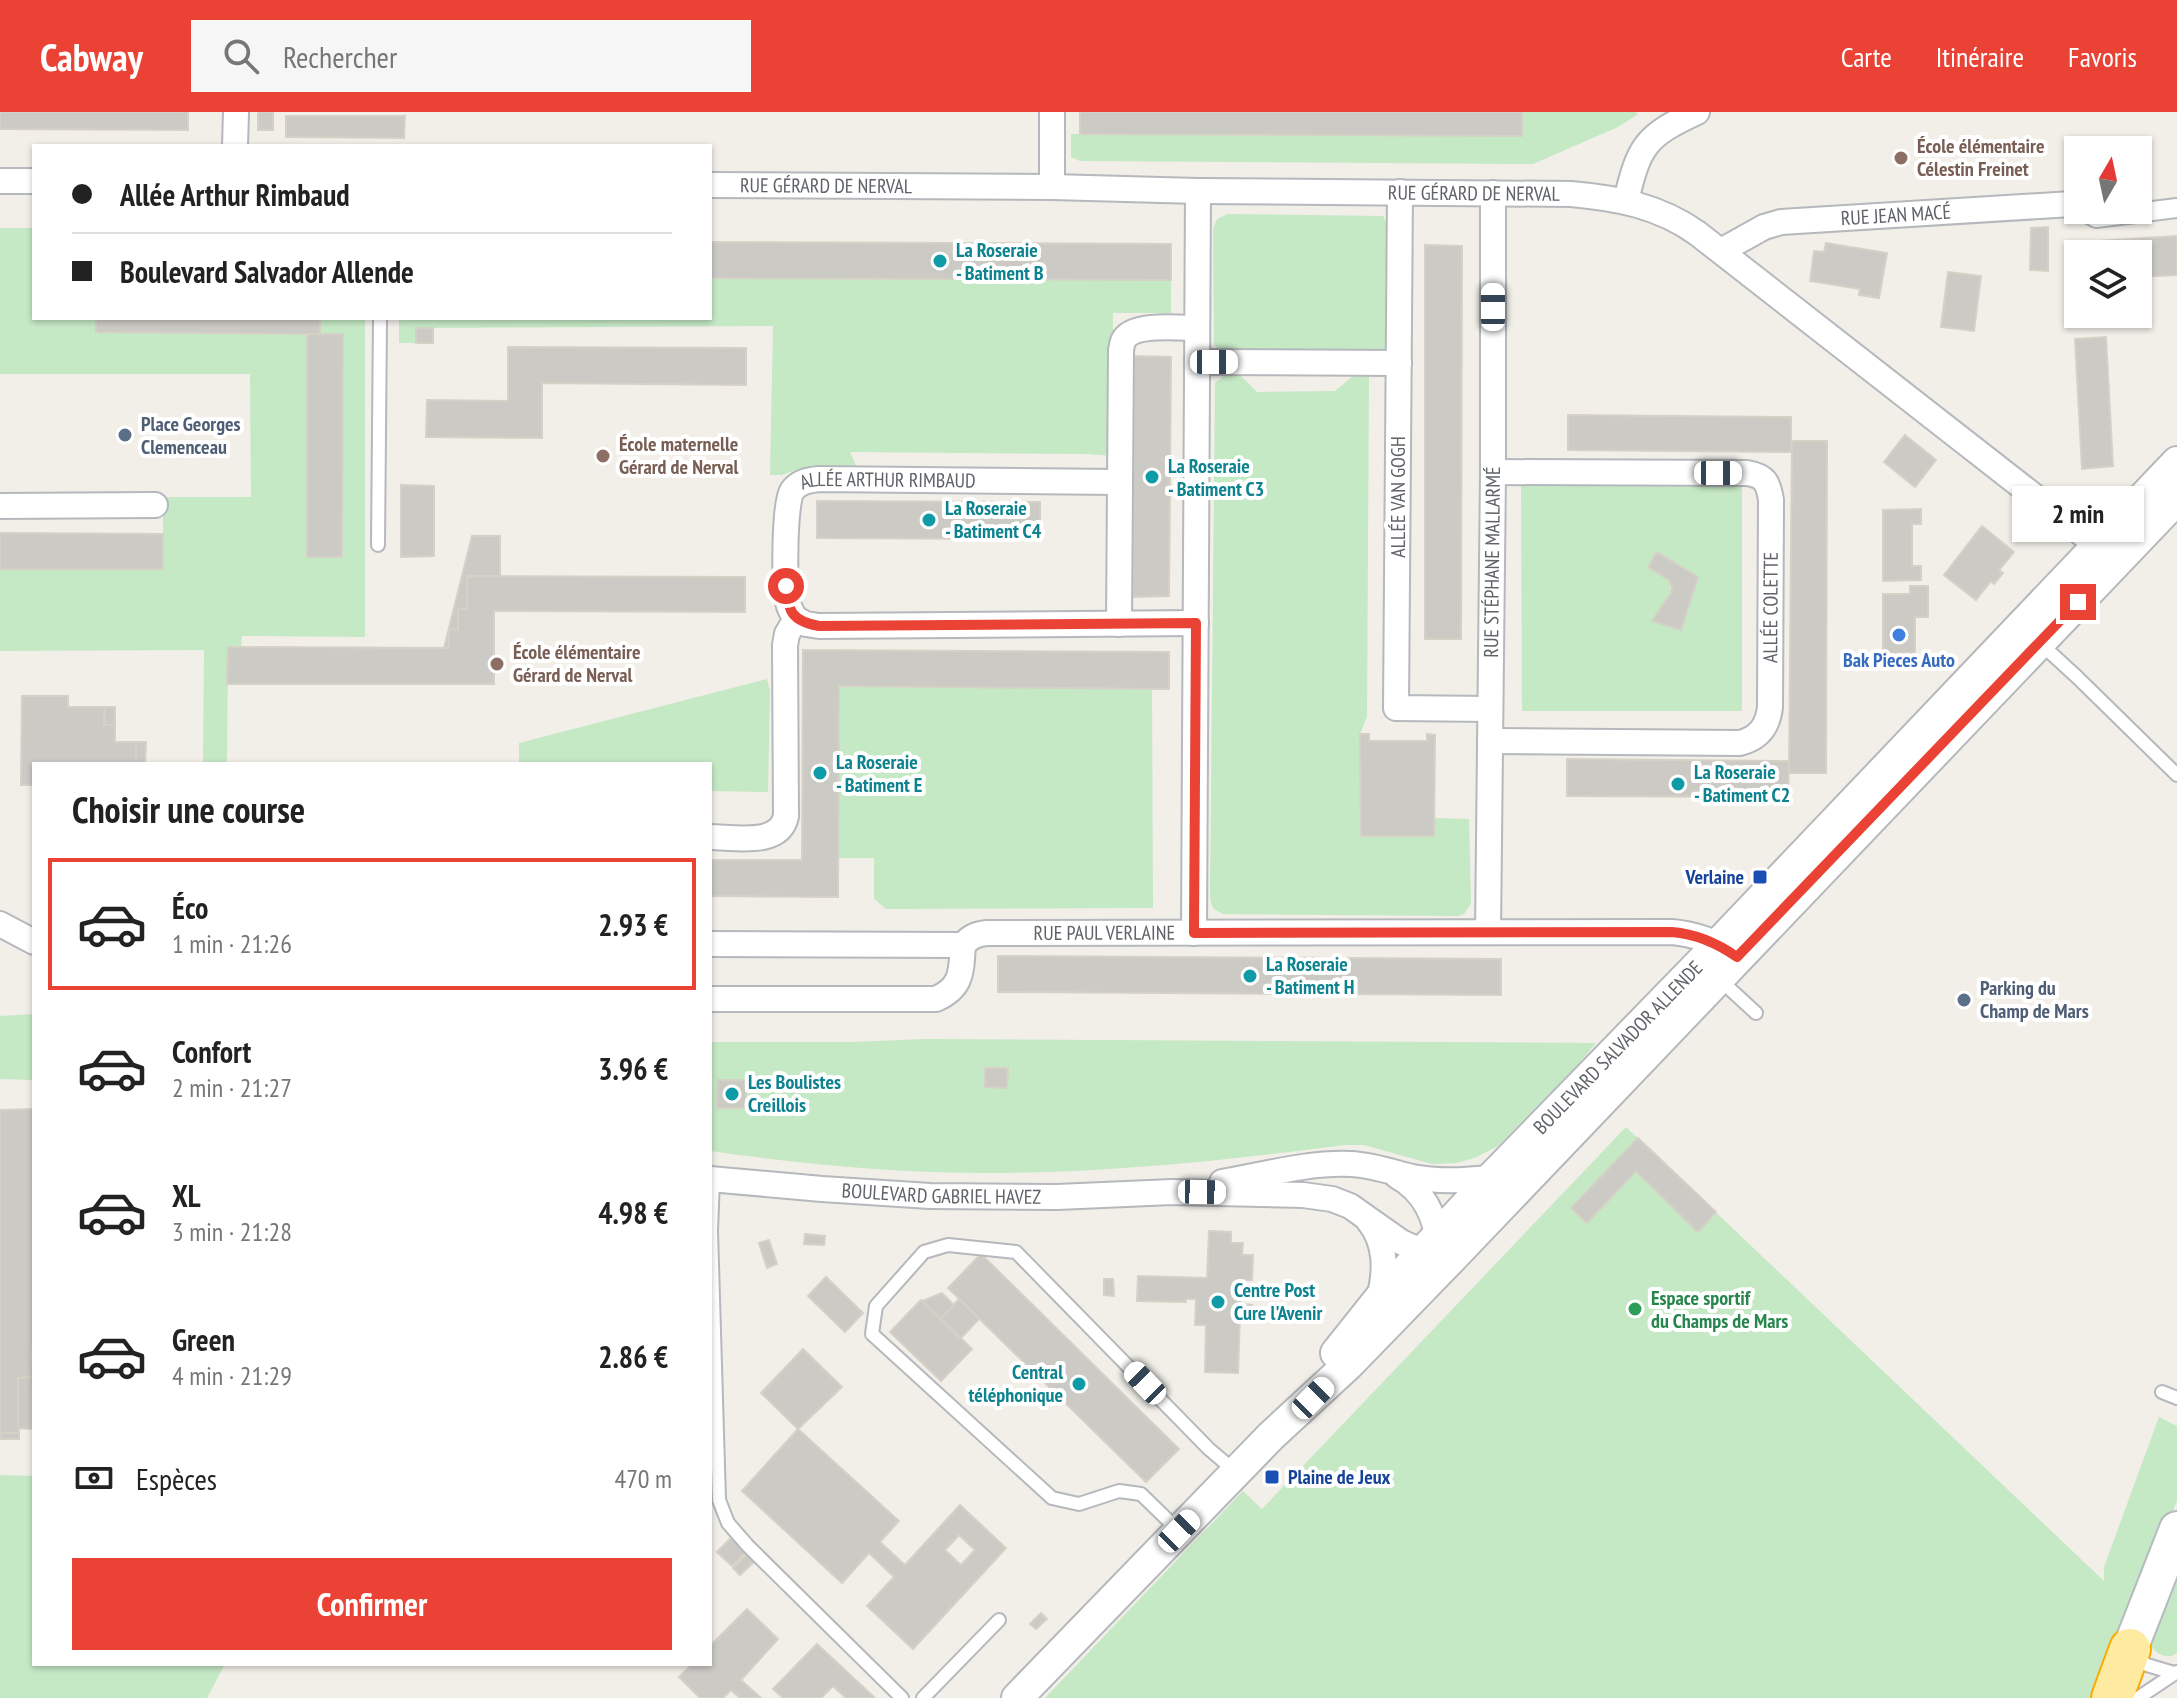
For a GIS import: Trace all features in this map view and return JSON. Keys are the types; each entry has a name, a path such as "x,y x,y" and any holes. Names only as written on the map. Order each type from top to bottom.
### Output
{"highway":[{"path":"2112,1698 2130,1649"}],"main road":[{"path":"2130,1649 2177,1529"}],"street":[{"path":"235,144 236,112"},
{"path":"1052,112 1052,187"},
{"path":"1626,201 1634,166 1646,144 1665,127 1697,112"},
{"path":"0,181 32,181"},
{"name":"RUE GÉRARD DE NERVAL","path":"712,185 1571,194 1642,205 1673,217 1697,233 2107,553"},
{"path":"1194,933 1198,191"},
{"name":"ALLÉE VAN GOGH","path":"1400,192 1396,708 1490,709"},
{"name":"RUE STÉPHANE MALLARMÉ","path":"1488,932 1493,193"},
{"name":"RUE JEAN MACÉ","path":"1721,251 1764,227 1781,222 2064,208"},
{"name":"RUE JEAN MACÉ","path":"2152,211 2177,208"},
{"path":"1119,624 1123,342 1133,331 1142,328 1197,328"},
{"path":"1197,362 1399,363"},
{"name":"BOULEVARD SALVADOR ALLENDE","path":"1017,1698 1271,1436 1349,1364 1438,1255 2107,553 2177,462"},
{"name":"ALLÉE COLETTE","path":"1490,741 1740,743 1750,740 1764,727 1769,718 1770,692 1771,500 1765,480 1757,474 1747,473 1493,472"},
{"name":"ALLÉE ARTHUR RIMBAUD","path":"796,619 790,611 786,586 787,501 796,485 833,479 1119,482"},
{"name":"BOULEVARD SALVADOR ALLENDE","path":"2107,553 2177,499"},
{"path":"0,506 155,505"},
{"path":"712,837 760,838 779,832 784,825 785,645 787,634 796,619 819,626 1196,623"},
{"path":"1,924 32,941"},
{"name":"RUE PAUL VERLAINE","path":"712,944 963,945 977,934 987,933 1672,932 1695,935 1718,960"},
{"path":"712,999 936,999 953,990 958,981 963,945"},
{"name":"BOULEVARD SALVADOR ALLENDE","path":"1271,1436 1379,1299 1438,1255 1492,1177 1718,960"},
{"name":"BOULEVARD GABRIEL HAVEZ","path":"1172,1192 1318,1165 1349,1164 1451,1181 1492,1177"},
{"path":"1372,1167 1399,1177 1419,1192 1431,1213 1438,1255"},
{"name":"BOULEVARD GABRIEL HAVEZ","path":"712,1179 940,1196 1057,1197 1172,1192 1313,1196 1341,1202 1401,1242 1438,1255"},
{"path":"1364,1215 1373,1226 1382,1248 1384,1272 1379,1299"}],"lane":[{"path":"378,545 380,320"},
{"path":"2030,634 2177,775"},
{"path":"1718,960 1756,1013"},
{"path":"1179,1531 1141,1494 1119,1491 1079,1504 1052,1498 872,1334 876,1306 924,1252 948,1245 1016,1252 1209,1449 1236,1472"},
{"path":"712,1265 719,1500 728,1523 902,1698"},
{"path":"2162,1392 2177,1398"},
{"path":"923,1698 999,1620"},
{"path":"2130,1649 2147,1665 2176,1673"},
{"path":"2138,1698 2176,1673"}],"green space":[{"path":"1522,112 1638,114 1618,127 1533,164 1080,161 1071,157 1071,134 1521,136"},
{"path":"1228,214 1383,216 1389,227 1387,347 1382,351 1219,351 1214,344 1213,229 1217,219"},
{"path":"0,228 32,228 32,320 96,320 97,332 307,334 307,557 342,556 343,335 320,334 320,320 365,320 365,637 242,636 241,647 228,648 227,762 203,762 204,650 0,651 0,569 163,569 163,497 251,497 250,374 0,374"},
{"path":"712,278 1171,280 1171,313 1113,313 1112,456 850,452 858,470 795,470 770,475 773,326 417,328 416,343 399,343 399,320 712,320"},
{"path":"1358,372 1369,372 1367,716 1360,734 1361,835 1433,836 1434,818 1469,819 1471,904 1464,914 1458,916 1224,914 1213,908 1210,896 1215,383 1224,376 1241,376 1257,392 1335,391"},
{"path":"1521,481 1742,482 1742,711 1522,711","holes":["1657,552 1698,577 1681,630 1653,621 1671,593 1669,580 1648,567"]},
{"path":"767,679 770,691 768,792 712,791 712,762 519,762 519,743"},
{"path":"839,686 1152,688 1153,908 886,909 874,899 874,858 838,858"},
{"path":"32,1014 32,1080 0,1079 0,1016"},
{"path":"925,1039 1596,1043 1498,1146 1457,1163 1432,1164 1364,1145 1345,1145 1123,1168 953,1173 849,1167 712,1151 712,1042","holes":["985,1068 1007,1068 1007,1087 985,1087","746,1080 746,1108 717,1108 718,1081"]},
{"name":"Espace sportif du Champs de Mars","path":"1626,1127 2104,1581 2104,1567 2159,1417 2177,1426 2177,1501 2097,1698 1045,1698 1243,1491 1262,1509"},
{"path":"0,1475 32,1476 32,1666 224,1666 207,1698 0,1698"},
{"path":"2177,1568 2177,1653 2164,1656 2147,1643"}],"building":[{"path":"0,112 188,112 188,130 0,129"},
{"path":"258,112 273,112 273,130 258,130"},
{"path":"1080,112 1522,112 1522,136 1080,134"},
{"path":"286,116 405,116 404,138 286,137"},
{"path":"2048,227 2048,271 2030,270 2031,228"},
{"path":"2177,236 2177,275 2152,276 2152,240 2114,240"},
{"name":"La Roseraie - Batiment B","path":"712,242 1171,244 1171,280 712,278"},
{"path":"1826,243 1887,253 1879,298 1859,295 1860,289 1810,281 1814,251 1824,252"},
{"path":"1425,245 1462,246 1461,639 1425,639"},
{"path":"1948,272 1981,276 1974,331 1941,327"},
{"path":"96,320 320,320 320,334 96,332"},
{"path":"416,328 433,328 433,343 416,343"},
{"path":"307,334 343,334 342,557 307,557"},
{"path":"2106,337 2113,466 2082,469 2075,339"},
{"path":"508,347 746,348 746,385 542,383 542,438 426,437 427,400 508,401"},
{"name":"La Roseraie - Batiment C3","path":"1134,356 1171,357 1169,596 1133,597"},
{"path":"1568,415 1791,417 1791,452 1568,450"},
{"path":"1905,435 1936,460 1915,487 1884,462"},
{"path":"1792,441 1827,441 1826,773 1789,773"},
{"path":"401,485 434,486 434,556 401,557"},
{"name":"La Roseraie - Batiment C4","path":"817,501 1040,502 1040,539 817,538"},
{"path":"1921,509 1921,524 1912,524 1912,566 1921,566 1921,580 1883,581 1883,510"},
{"path":"1982,526 2014,552 1999,570 2003,573 1994,584 1991,581 1976,600 1944,575"},
{"path":"0,533 163,534 163,569 0,569"},
{"path":"472,536 500,536 500,576 467,576 467,609 458,609 458,629 449,629 449,648 444,648"},
{"path":"1657,552 1698,577 1681,630 1652,621 1672,588 1669,580 1648,567"},
{"path":"467,576 745,577 745,612 494,611 494,684 227,684 228,647 449,648 449,629 458,629 458,609 467,609"},
{"name":"Bak Pieces Auto","path":"1910,586 1928,586 1928,617 1915,617 1915,653 1883,653 1883,594 1910,594"},
{"name":"La Roseraie - Batiment E","path":"803,650 1169,652 1169,689 839,686 838,897 712,896 712,860 802,860"},
{"path":"22,696 68,696 68,707 105,707 104,725 115,725 115,742 136,742 136,762 32,762 32,785 21,785"},
{"path":"105,707 115,707 115,725 104,725"},
{"path":"1360,734 1369,734 1369,741 1427,741 1427,734 1435,735 1434,836 1361,836"},
{"path":"136,742 146,742 145,762 136,762"},
{"name":"La Roseraie - Batiment C2","path":"1567,759 1789,761 1788,797 1567,796"},
{"name":"La Roseraie - Batiment H","path":"998,956 1501,959 1501,995 998,992"},
{"path":"985,1068 1008,1068 1007,1088 985,1087"},
{"name":"Les Boulistes Creillois","path":"718,1080 746,1080 746,1108 717,1108"},
{"path":"32,1109 32,1377 18,1378 19,1433 0,1433 0,1110"},
{"name":"Espace sportif du Champs de Mars","path":"1638,1138 1716,1212 1698,1232 1636,1171 1587,1223 1571,1208"},
{"name":"Centre Post Cure l'Avenir","path":"1209,1231 1231,1232 1231,1243 1243,1243 1242,1255 1253,1255 1252,1280 1242,1280 1241,1304 1252,1305 1251,1316 1240,1316 1238,1373 1205,1372 1206,1325 1195,1325 1196,1299 1186,1299 1186,1302 1137,1301 1138,1276 1207,1278"},
{"path":"805,1234 825,1236 824,1245 804,1244"},
{"path":"769,1240 777,1264 767,1268 759,1243"},
{"name":"Central téléphonique","path":"981,1254 1179,1449 1146,1482 948,1288"},
{"path":"826,1277 863,1313 845,1332 808,1296"},
{"path":"1104,1279 1113,1279 1114,1296 1104,1295"},
{"path":"942,1293 954,1305 941,1319 922,1301"},
{"path":"959,1299 979,1319 961,1338 941,1319"},
{"path":"921,1300 972,1349 941,1381 890,1332"},
{"path":"803,1349 842,1387 798,1429 761,1393"},
{"path":"32,1377 32,1429 18,1428 18,1378"},
{"path":"798,1429 899,1521 880,1542 905,1565 960,1505 1006,1548 913,1649 867,1606 894,1577 869,1553 842,1583 742,1491","holes":["959,1535 975,1550 961,1565 945,1550"]},
{"path":"0,1433 19,1433 19,1439 0,1439"},
{"path":"731,1538 746,1552 732,1566 717,1552"},
{"path":"747,1554 755,1561 740,1575 733,1568"},
{"path":"747,1609 778,1639 741,1680 761,1698 740,1698 731,1690 723,1698 700,1698 679,1677 690,1666 712,1666 712,1644"},
{"path":"1041,1613 1047,1619 1036,1629 1030,1624"},
{"path":"817,1644 875,1698 846,1698 833,1686 821,1698 783,1698 773,1689"}],"place":[{"name":"École élémentaire Célestin Freinet","path":"1901,158"},
{"name":"La Roseraie - Batiment B","path":"940,261"},
{"name":"Place Georges Clemenceau","path":"125,435"},
{"name":"École maternelle Gérard de Nerval","path":"603,456"},
{"name":"La Roseraie - Batiment C3","path":"1152,477"},
{"name":"La Roseraie - Batiment C4","path":"929,520"},
{"name":"Bak Pieces Auto","path":"1899,635"},
{"name":"École élémentaire Gérard de Nerval","path":"497,664"},
{"name":"La Roseraie - Batiment E","path":"820,773"},
{"name":"La Roseraie - Batiment C2","path":"1678,784"},
{"name":"Verlaine","path":"1760,877"},
{"name":"La Roseraie - Batiment H","path":"1250,976"},
{"name":"Parking du Champ de Mars","path":"1964,1000"},
{"name":"Les Boulistes Creillois","path":"732,1094"},
{"name":"Centre Post Cure l'Avenir","path":"1218,1302"},
{"name":"Espace sportif du Champs de Mars","path":"1635,1309"},
{"name":"Central téléphonique","path":"1079,1384"},
{"name":"Plaine de Jeux","path":"1272,1477"}],"route":[{"path":"786,586 790,611 796,619 819,626 1196,623 1194,933 1672,932 1695,935 1718,944 1737,957 2078,602"}]}
